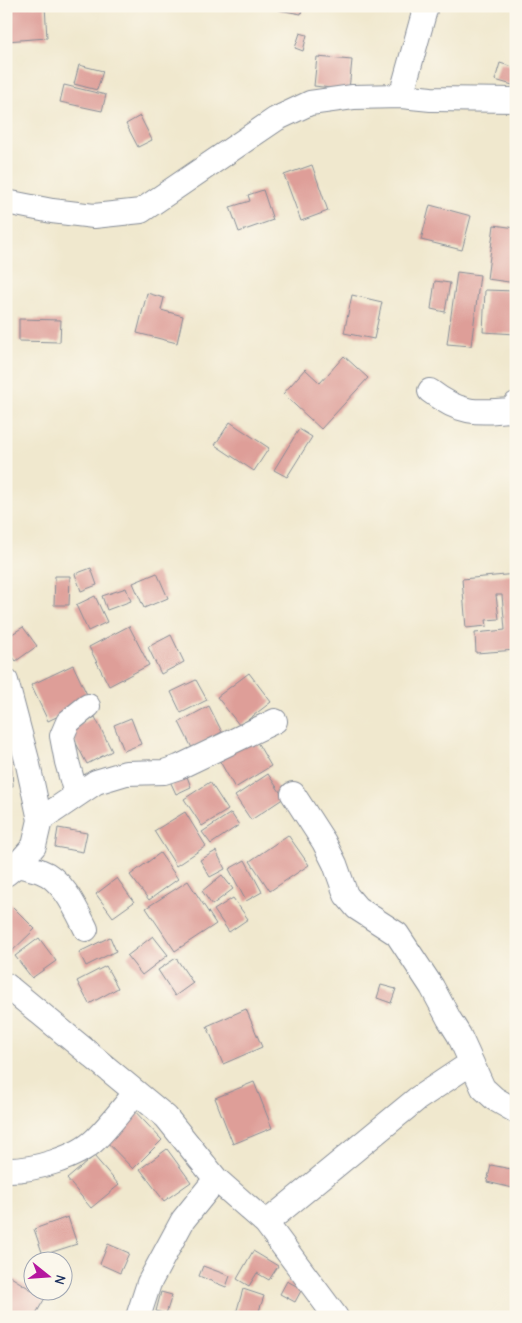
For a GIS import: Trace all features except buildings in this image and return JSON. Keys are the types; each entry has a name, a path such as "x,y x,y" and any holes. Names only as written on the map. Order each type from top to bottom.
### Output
{"street":[{"path":"401,96 426,6"},
{"path":"6,202 52,211 94,216 141,211 276,119 310,103 353,97 401,96 431,99 516,100"},
{"path":"430,391 445,403 459,409 482,412 514,410"},
{"path":"6,681 27,760 40,820 34,846 12,869"},
{"path":"76,794 62,736 68,722 88,706"},
{"path":"40,820 96,782 126,773 164,772 179,767 275,721"},
{"path":"294,794 324,842 335,864 346,895 357,908 397,934 432,987 466,1047 471,1063 483,1088 495,1099 516,1111"},
{"path":"12,869 42,871 58,882 86,929"},
{"path":"6,984 166,1117 216,1179 266,1223 336,1317"},
{"path":"266,1223 417,1099 471,1063"},
{"path":"6,1170 42,1166 69,1156 94,1141 136,1092"},
{"path":"138,1317 149,1283 183,1220 216,1179"}]}
